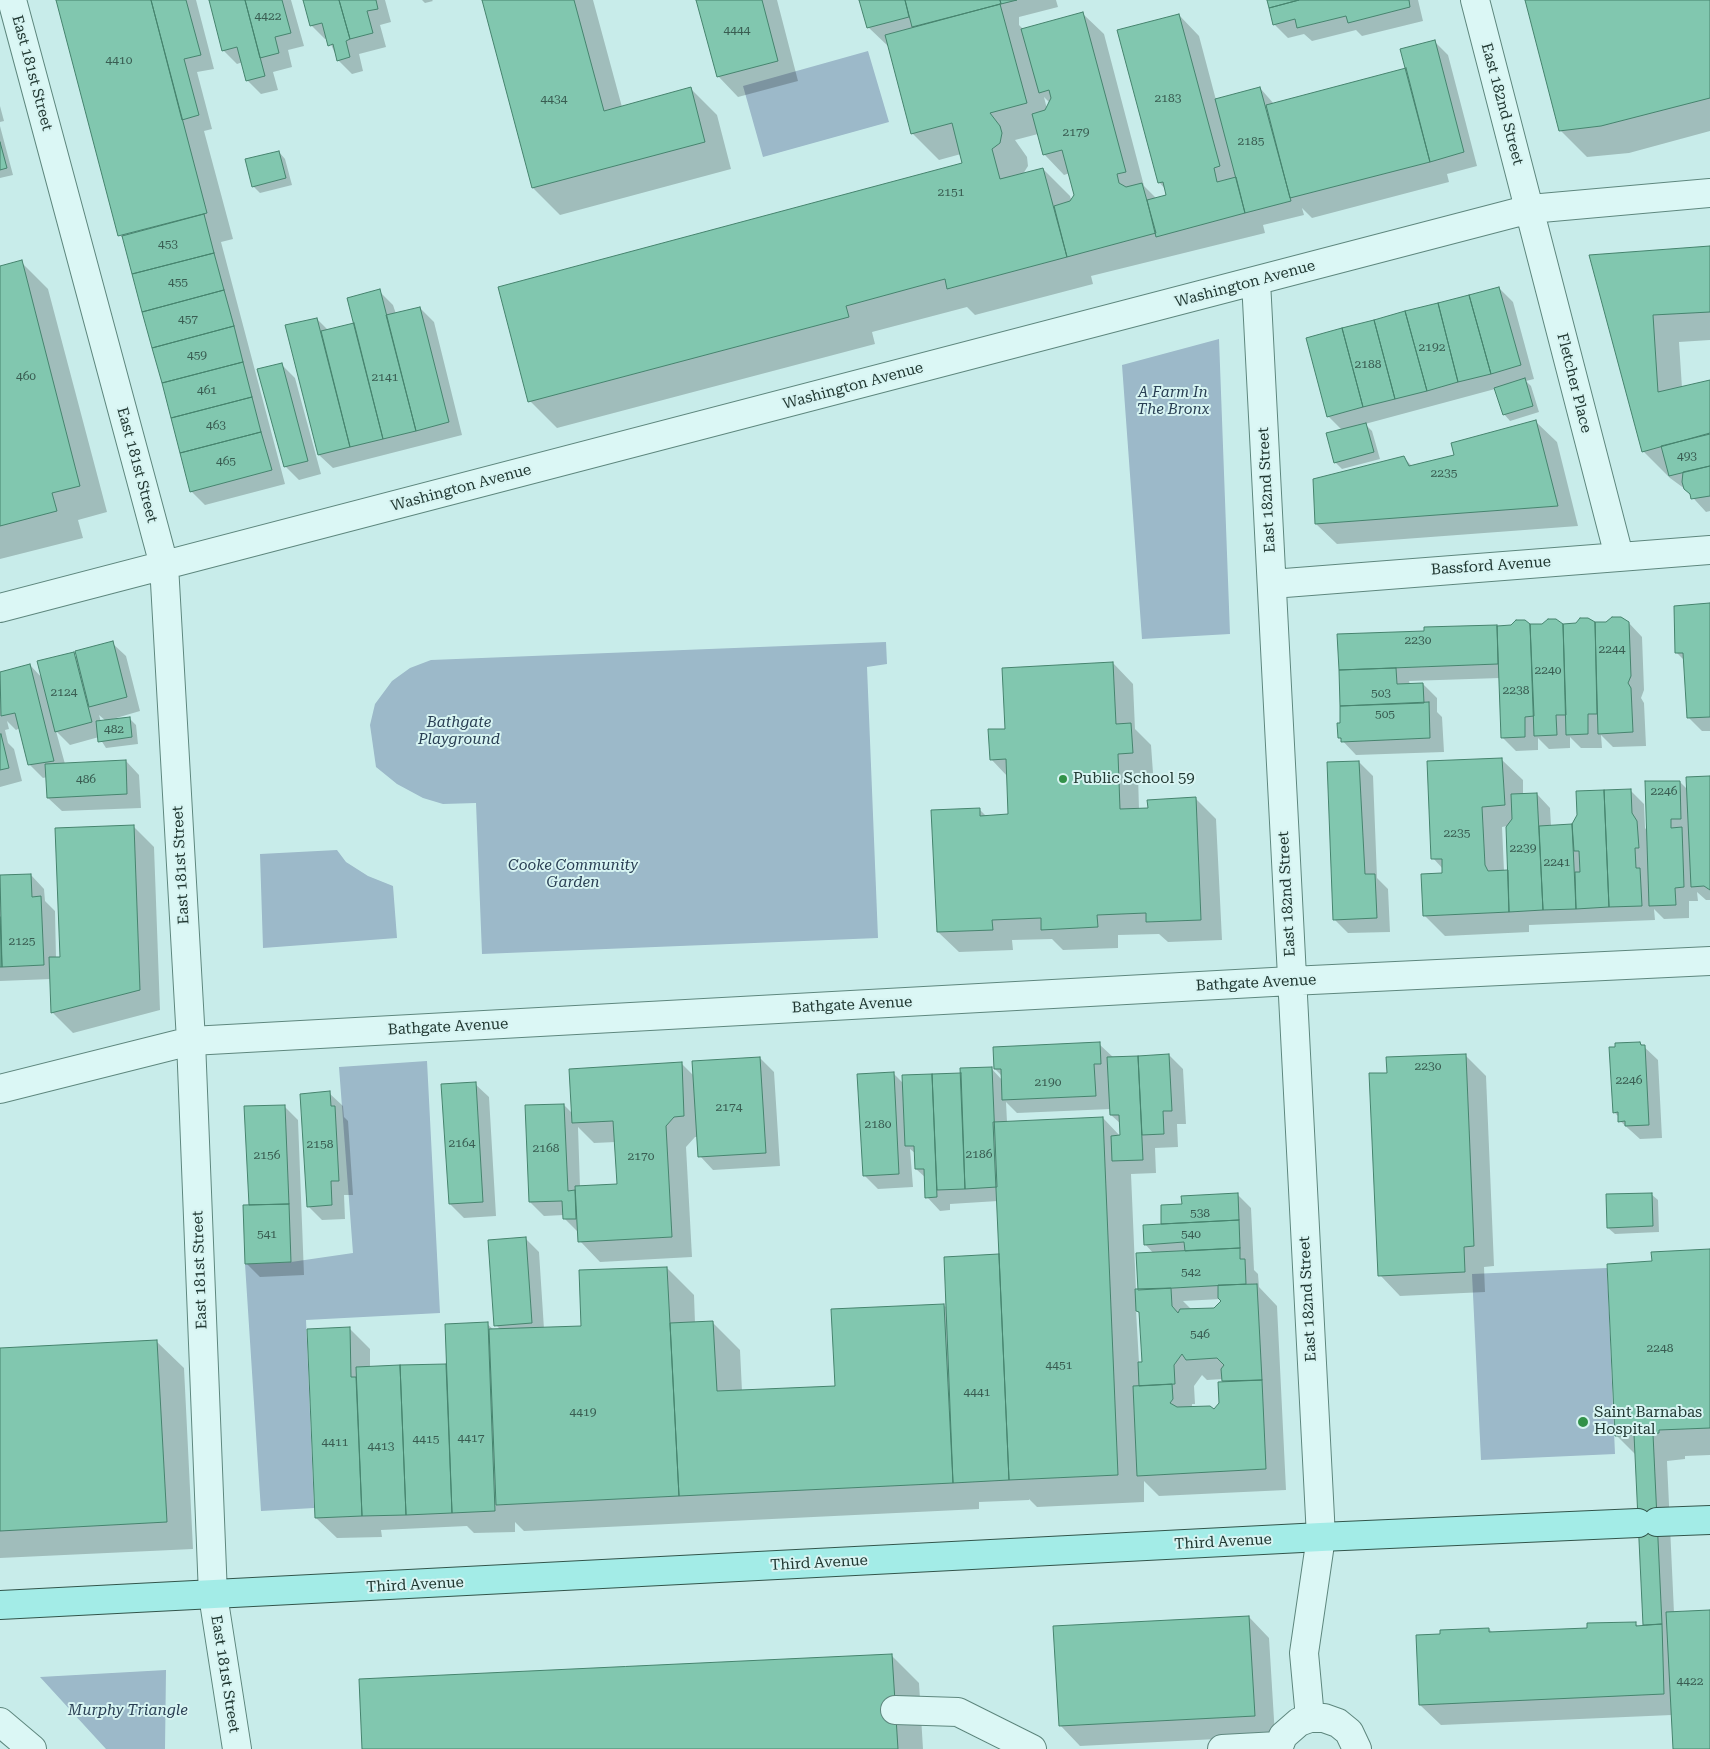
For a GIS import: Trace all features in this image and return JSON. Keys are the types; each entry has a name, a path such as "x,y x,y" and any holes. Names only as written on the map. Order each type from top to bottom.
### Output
{"main road":[{"name":"Third Avenue","path":"0,1606 1321,1537 1710,1520"}],"street":[{"name":"East 181st Street","path":"12,0 164,565 191,1041 213,1595 237,1749"},
{"name":"East 182nd Street","path":"1475,0 1530,209"},
{"name":"Washington Avenue","path":"0,608 1530,209 1710,193"},
{"name":"Fletcher Place","path":"1530,209 1619,556"},
{"name":"East 182nd Street","path":"1256,282 1321,1537 1304,1653 1310,1718"},
{"name":"Bassford Avenue","path":"1272,584 1710,550"},
{"name":"Bathgate Avenue","path":"0,1089 191,1041 1291,981 1710,961"},
{"path":"895,1710 958,1712 1032,1749"},
{"path":"1222,1749 1278,1748 1290,1728 1299,1722 1310,1718 1324,1718 1338,1723 1349,1732 1357,1749"},
{"path":"0,1722 32,1749"}],"green space":[{"path":"868,51 889,122 763,157 743,86"},
{"name":"A Farm In The Bronx","path":"1219,339 1230,634 1142,639 1122,365"},
{"path":"886,642 887,664 867,667 878,938 482,954 476,803 443,804 423,798 397,784 376,767 370,725 375,704 392,681 410,668 431,660"},
{"path":"337,850 346,862 368,876 393,886 397,938 263,948 260,854"},
{"path":"427,1061 440,1313 306,1320 314,1508 261,1511 245,1264 291,1262 353,1253 339,1067"},
{"path":"1607,1268 1615,1454 1481,1460 1472,1274"},
{"name":"Murphy Triangle","path":"166,1670 165,1749 106,1749 40,1677"}],"building":[{"path":"56,0 151,0 207,213 118,236"},
{"path":"151,0 186,0 201,55 184,59 199,115 182,120"},
{"path":"209,0 245,0 265,76 246,81 237,47 222,51"},
{"path":"245,0 282,0 291,33 275,37 279,53 260,58"},
{"path":"303,0 339,0 350,39 346,41 350,57 337,61 333,44 328,46 322,23 310,26"},
{"path":"339,0 376,0 378,9 367,11 373,33 350,39"},
{"path":"482,0 574,0 604,111 691,87 705,142 532,188"},
{"path":"696,0 762,0 778,61 717,77"},
{"path":"859,0 905,0 909,17 867,28"},
{"path":"905,0 1000,0 1001,4 912,27"},
{"path":"1000,0 1017,0 1001,4"},
{"path":"1267,0 1299,0 1269,8"},
{"path":"1299,0 1409,0 1410,7 1348,23 1346,16 1297,28 1295,19 1273,25 1269,8"},
{"path":"1525,0 1710,0 1710,98 1601,126 1559,131"},
{"path":"1000,4 1027,103 990,113 1000,126 1002,133 1000,143 992,149 1000,179 1043,168 1067,257 947,289 945,279 846,306 849,317 528,402 498,287 962,163 952,123 911,134 885,35"},
{"path":"1083,12 1126,172 1117,174 1119,183 1126,187 1142,183 1156,233 1067,257 1054,206 1070,201 1074,195 1062,150 1043,155 1032,114 1045,110 1051,98 1049,90 1039,93 1021,29"},
{"path":"1179,14 1220,166 1214,168 1217,182 1236,177 1245,213 1156,237 1147,200 1166,195 1163,182 1158,183 1117,30"},
{"path":"1435,40 1464,152 1430,162 1400,49"},
{"path":"1406,68 1430,162 1290,198 1266,105"},
{"path":"1260,87 1291,201 1245,213 1215,99"},
{"path":"0,142 7,168 0,170"},
{"path":"279,151 286,178 252,187 245,159"},
{"path":"204,214 214,253 132,274 122,236"},
{"path":"1710,246 1710,312 1653,315 1658,392 1710,380 1710,433 1642,452 1589,255"},
{"path":"214,253 224,290 142,312 132,274"},
{"path":"22,260 80,486 52,493 57,511 0,526 0,266"},
{"path":"1499,287 1521,365 1491,374 1469,295"},
{"path":"380,289 416,431 383,439 347,298"},
{"path":"224,290 234,326 152,348 142,312"},
{"path":"1469,295 1491,374 1458,382 1438,303"},
{"path":"1438,303 1458,382 1427,391 1405,311"},
{"path":"420,307 449,422 416,431 386,315"},
{"path":"1405,311 1427,391 1395,399 1374,320"},
{"path":"317,318 350,447 318,455 285,325"},
{"path":"1374,320 1395,399 1363,407 1342,328"},
{"path":"354,323 383,439 350,447 321,331"},
{"path":"234,326 243,362 162,383 152,348"},
{"path":"1342,328 1363,407 1327,417 1306,338"},
{"path":"243,362 252,397 171,418 162,383"},
{"path":"282,363 308,461 284,467 257,369"},
{"path":"1525,378 1533,406 1503,415 1494,388"},
{"path":"252,397 261,432 180,453 171,418"},
{"path":"1536,420 1558,506 1315,524 1313,479 1404,456 1409,466 1454,455 1451,443"},
{"path":"1366,423 1374,452 1334,463 1326,433"},
{"path":"261,432 272,470 190,492 180,453"},
{"path":"1710,434 1710,466 1669,476 1661,446"},
{"path":"1710,466 1710,496 1691,499 1690,494 1684,489 1682,482 1683,472"},
{"path":"1710,603 1710,717 1687,718 1683,653 1675,653 1674,606"},
{"path":"1612,617 1621,617 1629,622 1631,676 1628,683 1631,688 1633,732 1598,734 1595,622 1606,622"},
{"path":"1580,618 1588,618 1595,622 1597,714 1588,714 1588,734 1566,735 1563,624 1576,623"},
{"path":"1548,619 1556,619 1563,624 1566,715 1556,715 1557,735 1534,736 1530,624 1542,624"},
{"path":"1516,620 1525,620 1530,624 1534,716 1525,717 1525,737 1501,738 1497,626 1511,625"},
{"path":"1497,625 1498,664 1339,670 1337,634 1424,631 1424,627"},
{"path":"113,641 127,697 89,707 75,651"},
{"path":"74,652 92,722 55,732 37,661"},
{"name":"Public School 59","path":"1113,662 1116,724 1131,723 1133,753 1118,754 1120,809 1148,808 1147,800 1196,797 1201,920 1146,922 1146,913 1097,915 1098,927 1041,930 1041,918 992,920 993,930 937,932 931,810 980,808 980,816 1008,814 1006,759 990,760 988,729 1005,729 1002,668"},
{"path":"30,664 54,761 28,765 15,713 1,716 0,672"},
{"path":"1396,668 1397,684 1423,683 1424,703 1340,706 1339,670"},
{"path":"1429,702 1430,738 1341,742 1341,738 1338,738 1337,723 1340,723 1340,706"},
{"path":"130,717 132,737 98,742 96,721"},
{"path":"0,734 9,768 0,770"},
{"path":"1502,758 1505,805 1482,807 1485,865 1488,871 1508,870 1509,912 1423,916 1421,874 1442,873 1442,859 1431,859 1427,761"},
{"path":"126,760 127,794 47,798 45,764"},
{"path":"1359,761 1365,874 1375,874 1377,918 1333,920 1327,762"},
{"path":"1710,776 1710,890 1704,886 1691,887 1686,777"},
{"path":"1645,781 1680,781 1681,819 1671,819 1671,828 1682,827 1684,887 1675,888 1676,905 1649,906"},
{"path":"1631,789 1632,813 1637,821 1639,848 1635,848 1636,868 1640,868 1642,906 1609,907 1604,790"},
{"path":"1604,790 1609,907 1576,909 1575,872 1580,872 1579,851 1574,851 1572,824 1577,815 1576,791"},
{"path":"1537,793 1543,910 1509,912 1506,827 1512,819 1511,794"},
{"path":"1572,824 1576,909 1543,910 1539,826"},
{"path":"134,825 140,990 51,1013 49,957 60,957 55,828"},
{"path":"31,874 32,897 41,896 44,965 2,967 0,875"},
{"path":"0,917 2,967 0,967"},
{"path":"1100,1042 1101,1064 1094,1064 1096,1096 1002,1100 1001,1069 994,1069 993,1047"},
{"path":"1640,1042 1641,1045 1645,1045 1649,1125 1625,1126 1625,1121 1618,1122 1618,1112 1613,1113 1609,1047 1615,1047 1615,1043"},
{"path":"1169,1054 1172,1111 1163,1111 1164,1134 1142,1135 1138,1056"},
{"path":"1466,1054 1474,1246 1464,1247 1465,1272 1378,1276 1369,1073 1387,1073 1386,1057"},
{"path":"1138,1056 1143,1160 1112,1161 1111,1136 1120,1135 1119,1115 1110,1115 1107,1057"},
{"path":"760,1057 766,1153 698,1157 692,1061"},
{"path":"682,1062 684,1116 674,1117 666,1126 672,1237 578,1242 575,1186 617,1184 613,1121 572,1123 569,1069"},
{"path":"992,1067 997,1187 965,1189 960,1068"},
{"path":"894,1072 899,1174 863,1176 857,1074"},
{"path":"961,1073 965,1189 937,1190 932,1074"},
{"path":"932,1074 937,1197 925,1198 924,1169 915,1169 914,1146 905,1146 902,1075"},
{"path":"476,1082 483,1202 449,1204 441,1084"},
{"path":"330,1091 331,1106 335,1106 339,1181 331,1181 332,1205 307,1207 300,1094"},
{"path":"564,1104 568,1191 575,1190 576,1219 563,1219 562,1201 529,1202 525,1105"},
{"path":"285,1105 289,1204 249,1205 244,1106"},
{"path":"1103,1117 1118,1475 1009,1480 993,1122"},
{"path":"1238,1193 1239,1220 1161,1224 1161,1205 1182,1204 1181,1196"},
{"path":"1652,1193 1653,1226 1607,1228 1606,1194"},
{"path":"289,1204 291,1262 245,1264 243,1205"},
{"path":"1239,1220 1240,1248 1185,1251 1184,1242 1144,1245 1143,1225"},
{"path":"526,1237 532,1323 494,1326 488,1240"},
{"path":"1240,1248 1240,1259 1245,1259 1246,1284 1138,1290 1136,1253"},
{"path":"1710,1249 1710,1428 1659,1430 1659,1433 1653,1434 1615,1436 1607,1264 1652,1261 1651,1252"},
{"path":"999,1254 1009,1480 953,1483 944,1257"},
{"path":"667,1267 679,1496 496,1505 489,1329 581,1326 579,1270"},
{"path":"1257,1284 1262,1380 1222,1381 1221,1369 1224,1365 1217,1358 1186,1360 1182,1354 1174,1365 1175,1384 1139,1386 1138,1362 1142,1362 1139,1312 1136,1311 1135,1289 1171,1288 1172,1306 1178,1313 1180,1309 1214,1308 1221,1301 1218,1298 1218,1285"},
{"path":"944,1304 953,1483 679,1496 670,1323 713,1321 717,1391 835,1386 831,1309"},
{"path":"488,1322 495,1511 452,1513 445,1324"},
{"path":"350,1327 351,1377 356,1377 362,1516 315,1518 307,1329"},
{"path":"157,1340 167,1522 0,1531 0,1348"},
{"path":"446,1364 452,1513 406,1515 400,1365"},
{"path":"400,1365 406,1515 362,1516 356,1367"},
{"path":"1262,1380 1266,1469 1137,1476 1133,1386 1172,1384 1173,1399 1170,1403 1177,1407 1210,1406 1214,1409 1219,1403 1218,1382"},
{"path":"1634,1434 1653,1434 1662,1624 1643,1625"},
{"path":"1710,1610 1710,1749 1673,1749 1666,1612"},
{"path":"1249,1616 1255,1716 1059,1726 1053,1626"},
{"path":"1636,1622 1636,1626 1662,1624 1664,1694 1419,1705 1416,1635 1440,1634 1440,1630 1489,1628 1489,1632 1587,1628 1587,1623"},
{"path":"892,1654 898,1749 362,1749 359,1679"}],"place":[{"name":"Public School 59","path":"1063,779"},
{"name":"Saint Barnabas Hospital","path":"1583,1422"}],"park label":[{"name":"Bathgate Playground","path":"459,732"},
{"name":"Cooke Community Garden","path":"573,874"}]}
